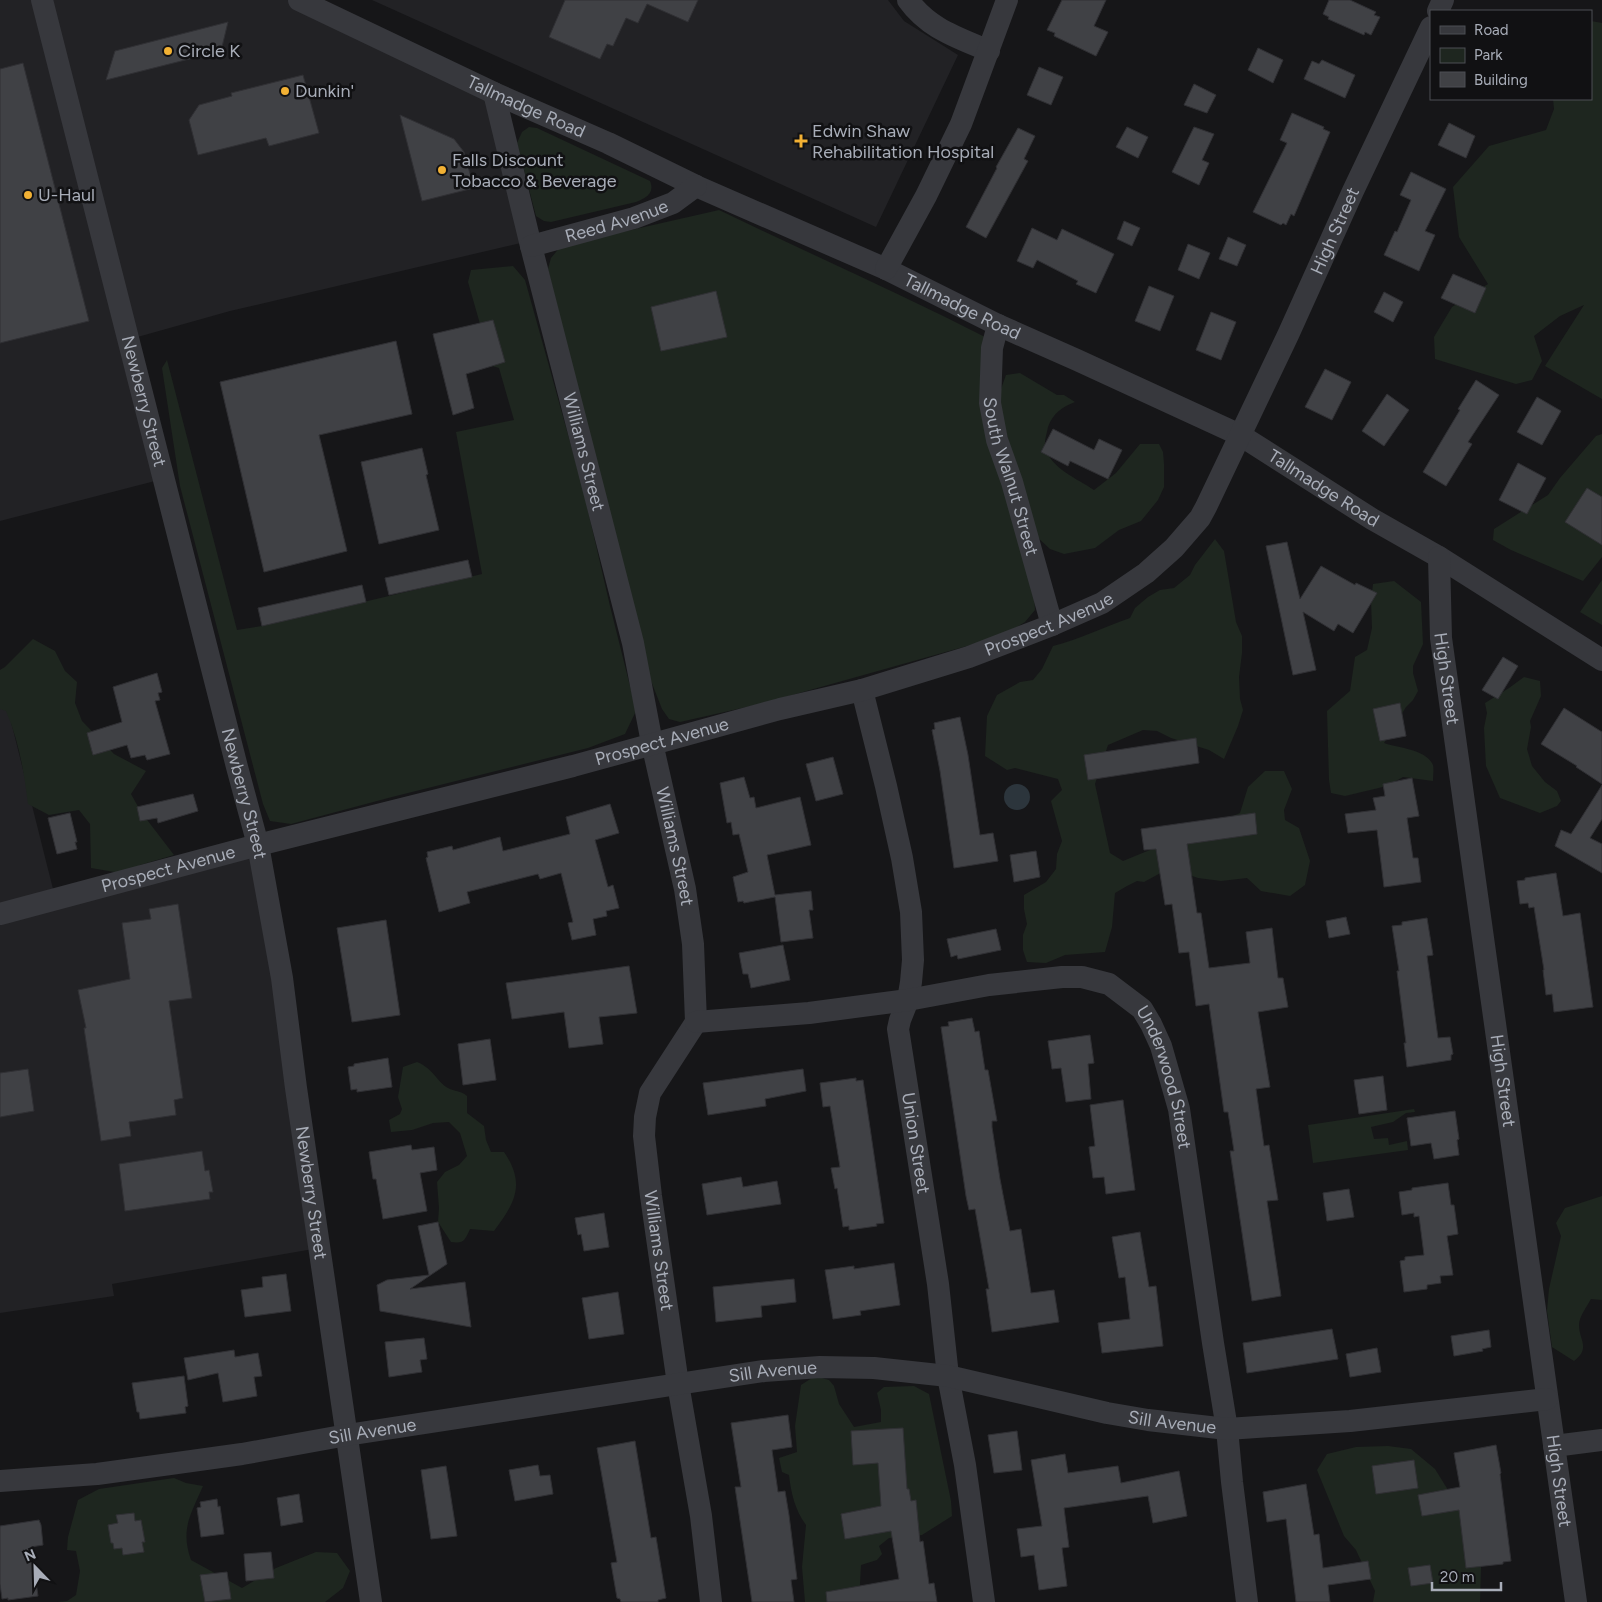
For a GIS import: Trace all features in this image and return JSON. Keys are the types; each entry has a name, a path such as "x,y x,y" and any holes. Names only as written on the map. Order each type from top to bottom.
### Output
{"street":[{"name":"Newberry Street","path":"42,0 258,845 282,978 296,1088 371,1602"},
{"name":"Tallmadge Road","path":"299,0 494,93 608,143 696,186 886,269 998,325 1240,435 1602,660"},
{"path":"908,0 914,10 942,32 989,51"},
{"path":"886,269 926,196 961,124 1006,0"},
{"name":"High Street","path":"1240,435 1430,29"},
{"name":"Williams Street","path":"494,93 531,246 633,642 652,743 685,890 693,944 696,1022 650,1094 644,1127 645,1155 678,1384 701,1519 711,1602"},
{"name":"Reed Avenue","path":"531,246 634,218 673,203 696,186"},
{"name":"South Walnut Street","path":"998,325 992,348 990,403 998,440 1012,482 1052,625"},
{"name":"Prospect Avenue","path":"0,914 258,845 573,766 780,709 862,690 970,657 1102,603 1146,574 1174,548 1200,518 1240,435"},
{"name":"High Street","path":"1439,557 1441,638 1576,1602"},
{"name":"Union Street","path":"862,690 886,786 908,894 913,960 908,1000 898,1029 938,1284 948,1376 964,1465 984,1602"},
{"name":"Underwood Street","path":"696,1022 809,1013 908,1000 1024,980 1062,977 1082,977 1110,984 1142,1009 1161,1046 1179,1108 1227,1429 1247,1602"},
{"name":"Sill Avenue","path":"0,1481 97,1474 242,1454 347,1435 764,1371 820,1367 874,1368 948,1376 1107,1413 1148,1420 1227,1429 1350,1421 1547,1399"},
{"path":"1554,1446 1602,1440"}],"shaded area":[{"path":"0,0 38,0 155,481 0,521"},
{"path":"47,0 289,0 489,99 525,242 230,311 134,338"},
{"name":"Edwin Shaw Rehabilitation Hospital","path":"372,0 888,0 904,21 958,55 876,227"},
{"path":"6,702 54,893 0,907 0,703"},
{"path":"1017,784 1026,788 1030,797 1026,806 1017,810 1008,806 1004,797 1008,788"},
{"path":"258,845 319,1248 112,1284 114,1296 0,1313 0,914"}],"green space":[{"path":"1592,21 1602,23 1602,399 1545,366 1584,305 1560,316 1534,336 1542,361 1532,380 1516,384 1435,359 1434,337 1452,307 1488,284 1459,237 1453,187 1489,146 1546,130 1554,109 1553,100 1592,100"},
{"path":"529,127 537,128 650,181 651,189 649,194 636,202 551,222 544,221 536,216 517,143 522,132"},
{"path":"719,210 987,338 1034,594 1035,610 1025,622 1007,633 967,646 760,704 680,722 669,719 662,709 646,668 548,269 551,258 561,246"},
{"path":"513,266 525,280 583,489 636,711 625,734 588,748 291,824 270,821 263,804 180,486 162,368 167,360 237,630 262,626 482,574 456,432 514,420 499,368 492,366 468,282 471,270"},
{"path":"1020,373 1057,395 1064,395 1075,402 1062,408 1052,418 1048,427 1045,447 1058,467 1094,490 1116,473 1140,444 1159,444 1163,452 1164,487 1158,500 1141,521 1119,530 1095,548 1064,554 1050,549 1035,535 1026,515 1001,410 1001,389 1006,375"},
{"path":"1602,434 1602,557 1583,581 1511,550 1493,540 1494,529 1548,495 1596,436"},
{"path":"1215,539 1224,551 1236,622 1242,636 1239,677 1240,699 1243,710 1238,726 1224,759 1209,750 1171,738 1157,731 1143,730 1108,745 1095,784 1110,853 1123,861 1240,813 1248,787 1265,771 1284,771 1292,789 1284,810 1285,820 1299,828 1310,861 1305,885 1290,896 1261,891 1247,878 1221,881 1198,878 1178,871 1166,870 1144,882 1137,881 1115,893 1112,927 1105,952 1065,955 1046,963 1027,962 1023,950 1023,935 1027,924 1024,895 1046,882 1056,869 1057,854 1062,841 1051,801 1062,790 1058,779 1015,768 1007,770 985,756 987,716 997,695 1020,682 1033,680 1042,669 1053,646 1130,618 1135,608 1148,597 1160,590 1174,588 1190,575 1195,565"},
{"path":"1602,580 1602,625 1580,612"},
{"path":"1394,581 1421,602 1423,644 1413,666 1418,691 1384,743 1418,752 1424,756 1433,765 1433,781 1403,777 1387,786 1345,796 1331,793 1327,711 1350,691 1355,657 1367,650 1372,628 1371,601 1373,584"},
{"path":"33,639 55,651 65,671 77,682 75,703 82,721 114,754 146,771 131,794 141,812 174,855 140,865 126,874 91,868 90,824 79,810 49,815 28,804 18,745 6,711 0,709 0,670"},
{"path":"1524,677 1540,681 1541,696 1530,721 1531,727 1527,749 1532,766 1545,782 1557,791 1561,801 1557,806 1540,813 1500,798 1486,766 1484,728 1487,713 1485,703"},
{"path":"417,1062 431,1071 448,1088 467,1096 467,1113 484,1126 486,1140 491,1152 504,1152 511,1163 515,1174 515,1193 508,1211 494,1231 470,1229 464,1240 461,1242 451,1242 438,1222 437,1182 445,1172 459,1165 467,1156 460,1133 449,1122 433,1123 412,1130 391,1132 389,1120 400,1114 402,1109 398,1097 403,1067"},
{"path":"1414,1109 1415,1112 1406,1113 1393,1122 1371,1127 1374,1139 1388,1138 1389,1145 1407,1141 1408,1150 1313,1163 1308,1125"},
{"path":"1602,1196 1602,1300 1591,1299 1582,1315 1579,1322 1579,1330 1583,1348 1574,1361 1552,1347 1547,1311 1549,1289 1561,1236 1556,1223 1565,1208"},
{"path":"815,1376 829,1380 834,1386 839,1404 854,1427 881,1422 881,1410 877,1393 884,1387 914,1386 929,1394 951,1501 952,1516 922,1535 889,1538 879,1546 882,1554 877,1560 861,1565 859,1602 805,1602 802,1567 806,1525 794,1501 789,1475 782,1472 779,1458 797,1452 795,1426 801,1385"},
{"path":"1388,1446 1411,1449 1435,1469 1448,1490 1482,1534 1480,1602 1373,1602 1375,1591 1356,1550 1344,1536 1317,1470 1327,1454 1356,1447"},
{"path":"174,1478 186,1483 203,1486 188,1522 187,1539 191,1560 242,1588 276,1568 316,1552 337,1553 350,1571 343,1588 325,1602 57,1602 67,1601 76,1595 80,1571 76,1551 67,1550 68,1537 78,1500 99,1489"}],"building":[{"path":"565,0 698,0 688,22 647,4 638,23 626,18 613,46 607,44 600,59 549,37"},
{"path":"1062,0 1106,0 1094,26 1108,32 1096,56 1054,36 1055,33 1047,30"},
{"path":"1329,0 1350,0 1376,12 1374,15 1380,17 1371,35 1365,32 1364,35 1328,19 1329,17 1323,14"},
{"name":"Circle K","path":"228,22 221,51 106,80 115,51"},
{"path":"1258,48 1283,60 1273,83 1248,70"},
{"path":"1322,60 1355,75 1345,98 1304,79 1312,61 1319,64"},
{"name":"U-Haul","path":"23,63 89,321 0,343 0,69"},
{"path":"1039,67 1063,77 1051,105 1027,95"},
{"path":"303,75 319,133 269,146 266,138 198,155 189,120 199,105 232,96 231,93"},
{"path":"1194,84 1216,95 1207,113 1184,105"},
{"path":"1292,113 1324,127 1323,129 1330,132 1294,216 1291,214 1286,225 1283,223 1281,225 1253,212 1287,143 1280,140"},
{"name":"Falls Discount Tobacco & Beverage","path":"400,115 454,139 464,152 474,188 422,201"},
{"path":"1449,123 1475,136 1466,158 1438,145"},
{"path":"1127,127 1148,137 1138,158 1116,147"},
{"path":"1194,127 1214,134 1202,160 1209,163 1199,185 1172,172"},
{"path":"1018,128 1035,136 1024,159 1028,161 986,238 966,227"},
{"path":"1411,172 1446,189 1425,231 1435,235 1419,271 1384,255 1395,231 1397,232 1411,200 1400,195"},
{"path":"1124,221 1140,228 1132,246 1117,239"},
{"path":"1032,228 1057,240 1062,229 1114,254 1096,293 1076,284 1078,281 1037,260 1033,268 1017,261"},
{"path":"1228,237 1246,245 1237,266 1219,259"},
{"path":"1188,244 1210,253 1199,279 1178,270"},
{"path":"1453,274 1486,288 1475,313 1441,298"},
{"path":"1149,286 1174,296 1160,331 1135,321"},
{"path":"716,291 727,337 661,351 651,307"},
{"path":"1384,292 1403,302 1393,322 1374,312"},
{"path":"1211,312 1236,322 1221,360 1196,350"},
{"path":"493,320 505,362 466,374 474,408 453,415 433,334"},
{"path":"396,341 412,414 319,435 347,551 264,572 220,382"},
{"path":"1325,369 1351,382 1332,420 1305,407"},
{"path":"1476,380 1499,395 1468,442 1472,444 1446,486 1423,472"},
{"path":"1387,394 1409,410 1384,446 1362,431"},
{"path":"1537,397 1561,411 1542,445 1517,432"},
{"path":"1053,429 1094,450 1099,439 1122,450 1108,479 1070,461 1068,466 1041,452"},
{"path":"422,448 428,474 426,475 439,530 379,544 361,462"},
{"path":"1518,463 1546,478 1527,514 1499,500"},
{"path":"1587,488 1602,497 1602,545 1565,522"},
{"path":"1287,542 1300,599 1321,566 1355,585 1356,583 1377,593 1353,633 1338,624 1334,631 1303,612 1316,670 1293,675 1266,546"},
{"path":"468,560 472,577 389,595 385,578"},
{"path":"362,585 366,602 262,626 258,608"},
{"path":"1503,657 1518,666 1498,699 1482,690"},
{"path":"157,673 162,692 158,693 160,700 155,701 170,754 147,760 145,755 131,758 127,745 93,755 87,733 122,722 113,687"},
{"path":"1400,703 1406,736 1380,741 1373,709"},
{"path":"1564,708 1602,732 1602,784 1541,744"},
{"path":"960,717 968,755 980,835 993,833 998,861 954,868 932,730 935,729 934,723"},
{"path":"1196,738 1199,763 1088,780 1084,755"},
{"path":"833,757 843,794 816,801 806,764"},
{"path":"744,777 750,798 754,797 756,808 800,797 811,845 767,855 775,895 811,891 813,910 809,910 813,938 781,942 775,897 744,903 743,901 738,902 733,877 748,872 739,834 733,835 731,822 727,823 720,783"},
{"path":"1412,778 1419,816 1407,818 1413,858 1418,858 1421,882 1384,887 1377,830 1348,833 1345,814 1376,810 1373,798 1385,796 1383,784"},
{"path":"1602,785 1602,819 1590,838 1602,844 1602,873 1555,846 1561,830 1571,834"},
{"path":"193,794 198,811 158,823 157,818 140,821 137,807"},
{"path":"610,804 619,833 595,840 608,887 613,885 619,908 606,911 607,916 593,919 596,935 572,940 568,923 573,922 561,873 540,879 538,874 467,892 470,903 439,912 426,858 428,857 427,852 452,846 453,850 500,837 503,851 570,834 566,817"},
{"path":"70,813 77,849 57,854 48,818"},
{"path":"1255,813 1257,834 1187,844 1197,913 1201,913 1209,968 1250,963 1246,932 1272,928 1278,978 1283,978 1288,1007 1258,1012 1270,1087 1256,1089 1264,1146 1269,1145 1278,1200 1267,1201 1281,1296 1252,1301 1230,1151 1234,1151 1228,1112 1224,1112 1209,1004 1196,1006 1189,952 1179,953 1172,904 1165,905 1156,849 1144,850 1141,829"},
{"path":"1036,851 1040,877 1014,882 1010,855"},
{"path":"1556,873 1563,916 1580,913 1593,1007 1554,1012 1552,994 1546,995 1534,907 1529,908 1528,903 1520,904 1517,881"},
{"path":"178,904 192,998 169,1001 183,1098 174,1100 176,1115 129,1122 131,1136 101,1141 84,1028 86,1028 78,990 130,979 122,923 151,919 149,909"},
{"path":"1346,917 1350,934 1329,938 1326,921"},
{"path":"1427,918 1433,955 1427,956 1438,1038 1450,1037 1453,1054 1451,1055 1451,1060 1407,1067 1397,971 1399,971 1392,926 1402,925 1402,922"},
{"path":"386,920 400,1015 352,1022 337,928"},
{"path":"996,929 1001,950 958,959 957,955 951,957 947,939"},
{"path":"783,945 790,980 751,988 748,974 743,974 739,953"},
{"path":"629,966 637,1013 599,1017 603,1044 569,1048 564,1012 512,1019 506,983"},
{"path":"972,1018 975,1032 979,1031 985,1070 988,1070 997,1121 992,1121 992,1127 1010,1231 1021,1229 1031,1293 1054,1290 1059,1322 992,1332 986,1289 989,1289 975,1209 969,1210 966,1196 941,1027 949,1026 948,1022"},
{"path":"1090,1035 1094,1063 1088,1064 1091,1099 1066,1102 1061,1068 1052,1069 1048,1041"},
{"path":"490,1039 496,1080 463,1085 458,1044"},
{"path":"388,1058 392,1087 357,1092 357,1089 351,1090 348,1067 354,1066 354,1064"},
{"path":"28,1069 34,1111 0,1117 0,1073"},
{"path":"803,1069 806,1091 765,1099 766,1106 708,1115 703,1083"},
{"path":"1383,1076 1387,1110 1359,1114 1354,1080"},
{"path":"856,1078 856,1081 863,1080 884,1223 876,1224 877,1226 849,1230 849,1226 843,1227 837,1188 835,1189 831,1168 840,1167 830,1106 823,1107 820,1083"},
{"path":"1123,1100 1135,1190 1106,1194 1104,1177 1093,1178 1089,1147 1095,1146 1090,1105"},
{"path":"1455,1111 1459,1155 1434,1159 1431,1143 1411,1146 1407,1118"},
{"path":"411,1145 412,1150 434,1147 437,1170 420,1173 427,1211 383,1219 376,1179 373,1179 369,1152"},
{"path":"202,1151 205,1171 209,1170 213,1192 209,1192 210,1199 125,1211 119,1164"},
{"path":"741,1177 743,1187 777,1181 781,1204 707,1215 702,1184"},
{"path":"1448,1183 1451,1205 1454,1205 1458,1234 1447,1236 1453,1275 1440,1276 1441,1283 1427,1285 1427,1289 1404,1292 1400,1261 1405,1260 1405,1257 1424,1255 1419,1216 1414,1217 1414,1213 1402,1215 1399,1192 1412,1190 1412,1188"},
{"path":"1349,1189 1354,1217 1327,1221 1323,1193"},
{"path":"604,1213 609,1247 584,1251 581,1234 578,1235 575,1218"},
{"path":"438,1222 447,1264 410,1289 465,1282 471,1327 380,1311 377,1285 387,1280 429,1275 418,1226"},
{"path":"1140,1232 1149,1287 1156,1286 1163,1346 1102,1353 1098,1323 1130,1319 1125,1277 1119,1278 1112,1237"},
{"path":"894,1263 900,1305 860,1311 861,1315 833,1319 825,1270 854,1266 854,1269"},
{"path":"286,1274 291,1311 245,1317 241,1290 263,1287 262,1277"},
{"path":"794,1279 796,1302 761,1306 762,1317 716,1322 713,1287"},
{"path":"618,1292 624,1334 589,1339 582,1298"},
{"path":"1332,1329 1338,1359 1247,1373 1243,1343"},
{"path":"1489,1330 1491,1347 1482,1349 1483,1351 1454,1356 1451,1336"},
{"path":"424,1338 427,1359 420,1360 422,1372 389,1377 385,1342"},
{"path":"1377,1348 1381,1372 1350,1377 1346,1354"},
{"path":"234,1350 235,1357 258,1353 262,1376 254,1377 257,1396 223,1402 218,1373 188,1380 184,1358"},
{"path":"184,1376 188,1406 185,1407 186,1413 140,1419 132,1383"},
{"path":"788,1415 792,1447 772,1450 778,1492 785,1491 789,1515 797,1579 791,1580 794,1602 752,1602 735,1487 741,1487 731,1423"},
{"path":"903,1428 907,1489 909,1489 911,1501 916,1500 920,1542 923,1541 929,1584 934,1583 937,1602 827,1602 826,1592 899,1579 891,1531 845,1539 841,1514 881,1506 878,1463 853,1465 851,1431"},
{"path":"1017,1431 1022,1470 994,1473 988,1435"},
{"path":"635,1441 651,1538 656,1537 666,1598 658,1600 658,1602 621,1602 617,1598 611,1563 617,1562 597,1448"},
{"path":"1496,1445 1511,1561 1503,1562 1503,1564 1466,1568 1459,1510 1422,1516 1418,1495 1460,1487 1454,1453"},
{"path":"1065,1454 1068,1473 1118,1466 1121,1483 1179,1471 1187,1516 1153,1523 1148,1496 1064,1508 1069,1547 1062,1548 1067,1586 1039,1590 1034,1555 1021,1557 1017,1529 1042,1526 1031,1460"},
{"path":"1414,1460 1418,1488 1376,1494 1372,1466"},
{"path":"538,1465 540,1476 550,1475 553,1494 515,1501 509,1470"},
{"path":"446,1466 457,1536 431,1539 421,1470"},
{"path":"1306,1484 1314,1535 1319,1534 1323,1568 1368,1561 1371,1579 1328,1585 1330,1602 1296,1602 1286,1519 1267,1522 1263,1492"},
{"path":"299,1494 303,1522 281,1526 277,1498"},
{"path":"217,1499 218,1507 220,1506 224,1534 201,1537 197,1508 201,1507 200,1502"},
{"path":"134,1513 135,1521 141,1520 145,1542 142,1542 144,1552 123,1555 122,1548 114,1549 113,1543 111,1543 108,1525 118,1523 116,1515"},
{"path":"39,1520 43,1545 31,1547 38,1596 2,1599 0,1584 0,1526"},
{"path":"271,1552 274,1578 246,1581 244,1554"},
{"path":"1430,1565 1433,1583 1411,1586 1408,1568"},
{"path":"227,1572 231,1599 205,1602 200,1575"}],"place":[{"name":"Circle K","path":"168,51"},
{"name":"Dunkin'","path":"285,91"},
{"name":"Edwin Shaw Rehabilitation Hospital","path":"801,141"},
{"name":"Falls Discount Tobacco & Beverage","path":"442,170"},
{"name":"U-Haul","path":"28,195"}]}
